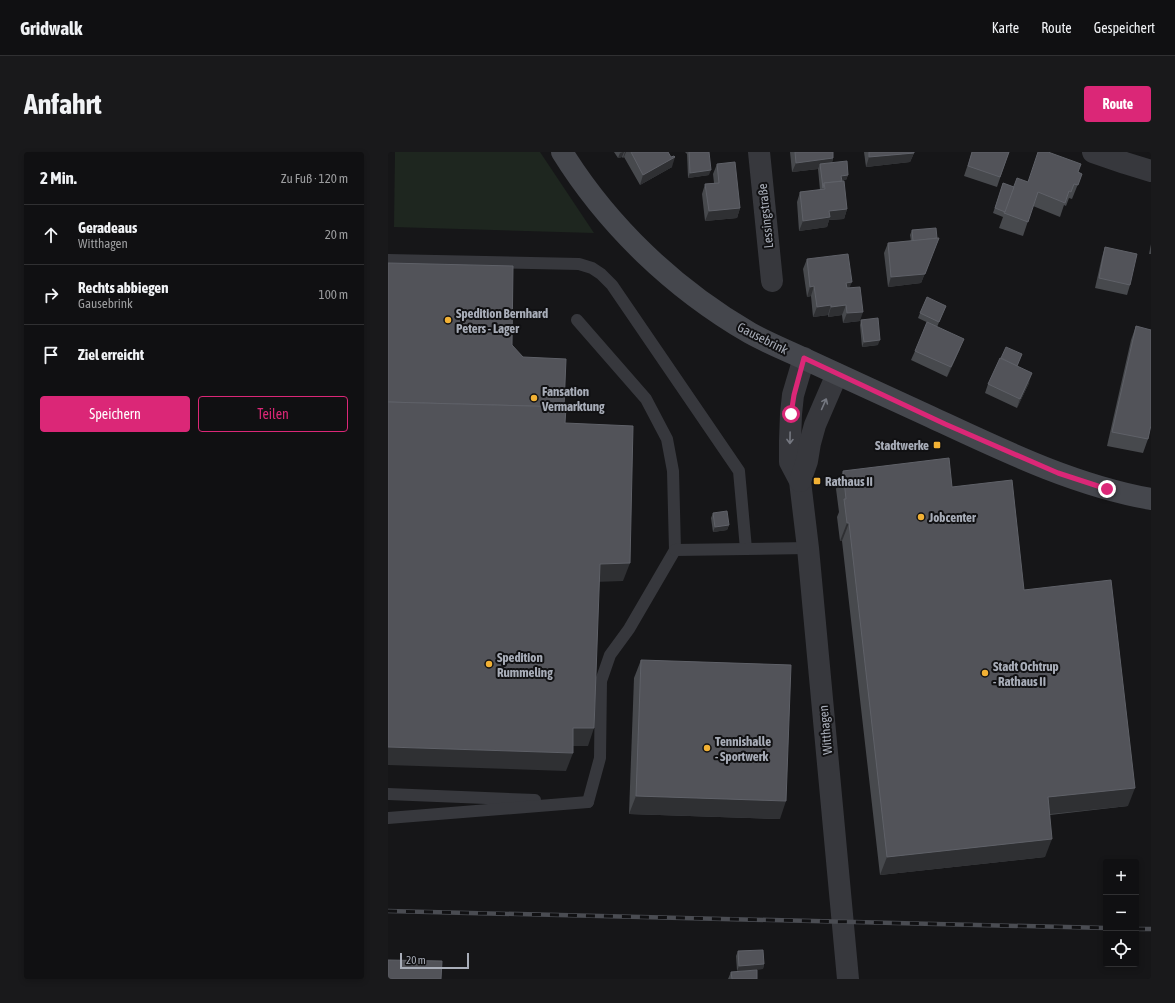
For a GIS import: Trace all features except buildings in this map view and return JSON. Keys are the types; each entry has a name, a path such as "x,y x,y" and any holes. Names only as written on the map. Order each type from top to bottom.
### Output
{"main road":[{"name":"Gausebrink","path":"562,152 593,198 633,242 671,277 713,310 745,330 945,424 1058,473 1107,489 1151,499"}],"street":[{"name":"Lessingstraße","path":"759,152 772,281"},
{"path":"1093,152 1126,158 1151,170"},
{"name":"Witthagen","path":"804,358 794,395 790,421 790,462 800,481 808,548 848,979"},
{"name":"Witthagen","path":"800,481 807,461 815,425 837,374"}],"lane":[{"path":"388,260 579,264 592,268 601,274 612,285 739,471 746,549"},
{"path":"577,320 646,399 667,439 673,471 675,550 629,629 610,655 601,681 600,758 588,802"},
{"path":"675,550 808,548"},
{"path":"388,794 588,802"},
{"path":"388,818 588,802"}],"shaded area":[{"path":"395,152 540,152 594,233 394,227"}],"railway":[{"path":"388,911 1103,928"},
{"path":"1139,929 1151,929"}],"place":[{"name":"Spedition Bernhard Peters - Lager","path":"448,320"},
{"name":"Fansation Vermarktung","path":"534,398"},
{"name":"Stadtwerke","path":"937,445"},
{"name":"Rathaus II","path":"817,481"},
{"name":"Jobcenter","path":"921,517"},
{"name":"Spedition Rummeling","path":"489,664"},
{"name":"Stadt Ochtrup - Rathaus II","path":"985,673"},
{"name":"Tennishalle - Sportwerk","path":"707,748"}],"route":[{"path":"791,414 794,395 804,358 945,424 1058,473 1107,489"}]}
